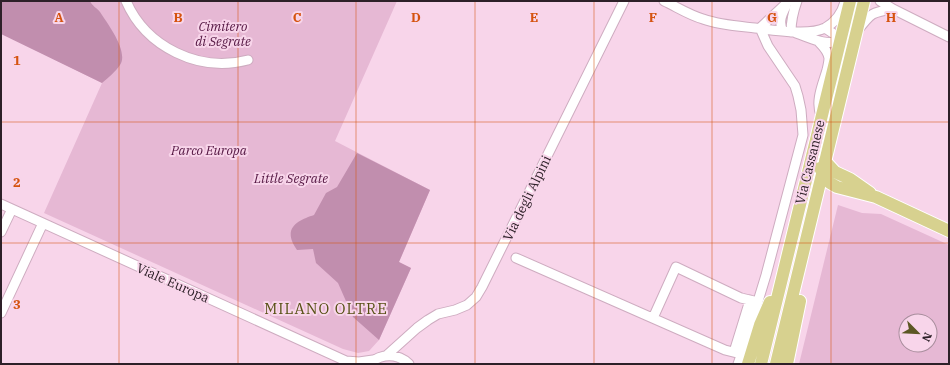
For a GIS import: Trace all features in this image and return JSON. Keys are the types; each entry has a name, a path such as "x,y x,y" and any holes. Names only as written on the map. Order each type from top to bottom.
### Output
{"main road":[{"name":"Via Cassanese","path":"761,364 850,1"},
{"name":"Via Cassanese","path":"776,364 864,1"},
{"path":"844,85 841,78 845,54 840,41 856,32"},
{"path":"822,116 824,129 817,159 824,167 829,171 835,172 850,179 876,197 949,231"},
{"path":"805,184 824,167"},
{"path":"824,167 825,178 830,183 837,187 876,197"},
{"path":"787,364 824,197 831,190 837,187"},
{"path":"805,245 808,265"},
{"path":"741,357 760,325 782,275"}],"street":[{"path":"126,1 134,17 147,32 162,45 181,55 201,62 222,64 236,64 248,60"},
{"name":"Via degli Alpini","path":"387,355 428,320 438,314 455,310 467,305 476,297 521,210 624,1"},
{"path":"664,1 705,20 724,24 787,31 813,31 825,28 841,13 845,1"},
{"path":"760,28 789,1"},
{"path":"789,1 782,14 780,21 781,27 787,31 819,42 832,43 840,41 834,34 825,28"},
{"path":"787,31 796,1"},
{"path":"880,1 949,37"},
{"path":"856,32 869,17 878,11 893,9"},
{"path":"738,364 754,301 766,275 803,135 801,110 795,86 768,46 760,28"},
{"path":"819,42 826,50 829,57 818,108 822,116"},
{"name":"Viale Europa","path":"1,204 347,363 371,362 387,355"},
{"path":"1,232 12,209"},
{"path":"1,314 43,224"},
{"path":"516,258 741,357"},
{"path":"653,318 676,267 741,298 754,301"},
{"path":"387,355 398,357 405,360 409,364"}],"green space":[{"name":"Parco Europa","path":"1,1 397,1 335,141 430,190 399,262 411,268 379,340 369,351 358,353 343,349 44,213 102,83 1,33"},
{"path":"838,205 862,213 881,214 949,245 949,364 799,364"}],"shaded area":[{"path":"1,1 90,1 100,12 120,46 122,59 120,65 102,83 1,34"},
{"path":"357,153 430,190 399,262 411,268 379,340 353,317 338,283 316,263 313,249 297,250 292,242 291,235 293,227 305,218 314,215 326,193 337,187"}],"district":[{"name":"MILANO OLTRE","path":"326,308"}],"park label":[{"name":"Cimitero di Segrate","path":"223,34"},
{"name":"Little Segrate","path":"291,178"}]}
